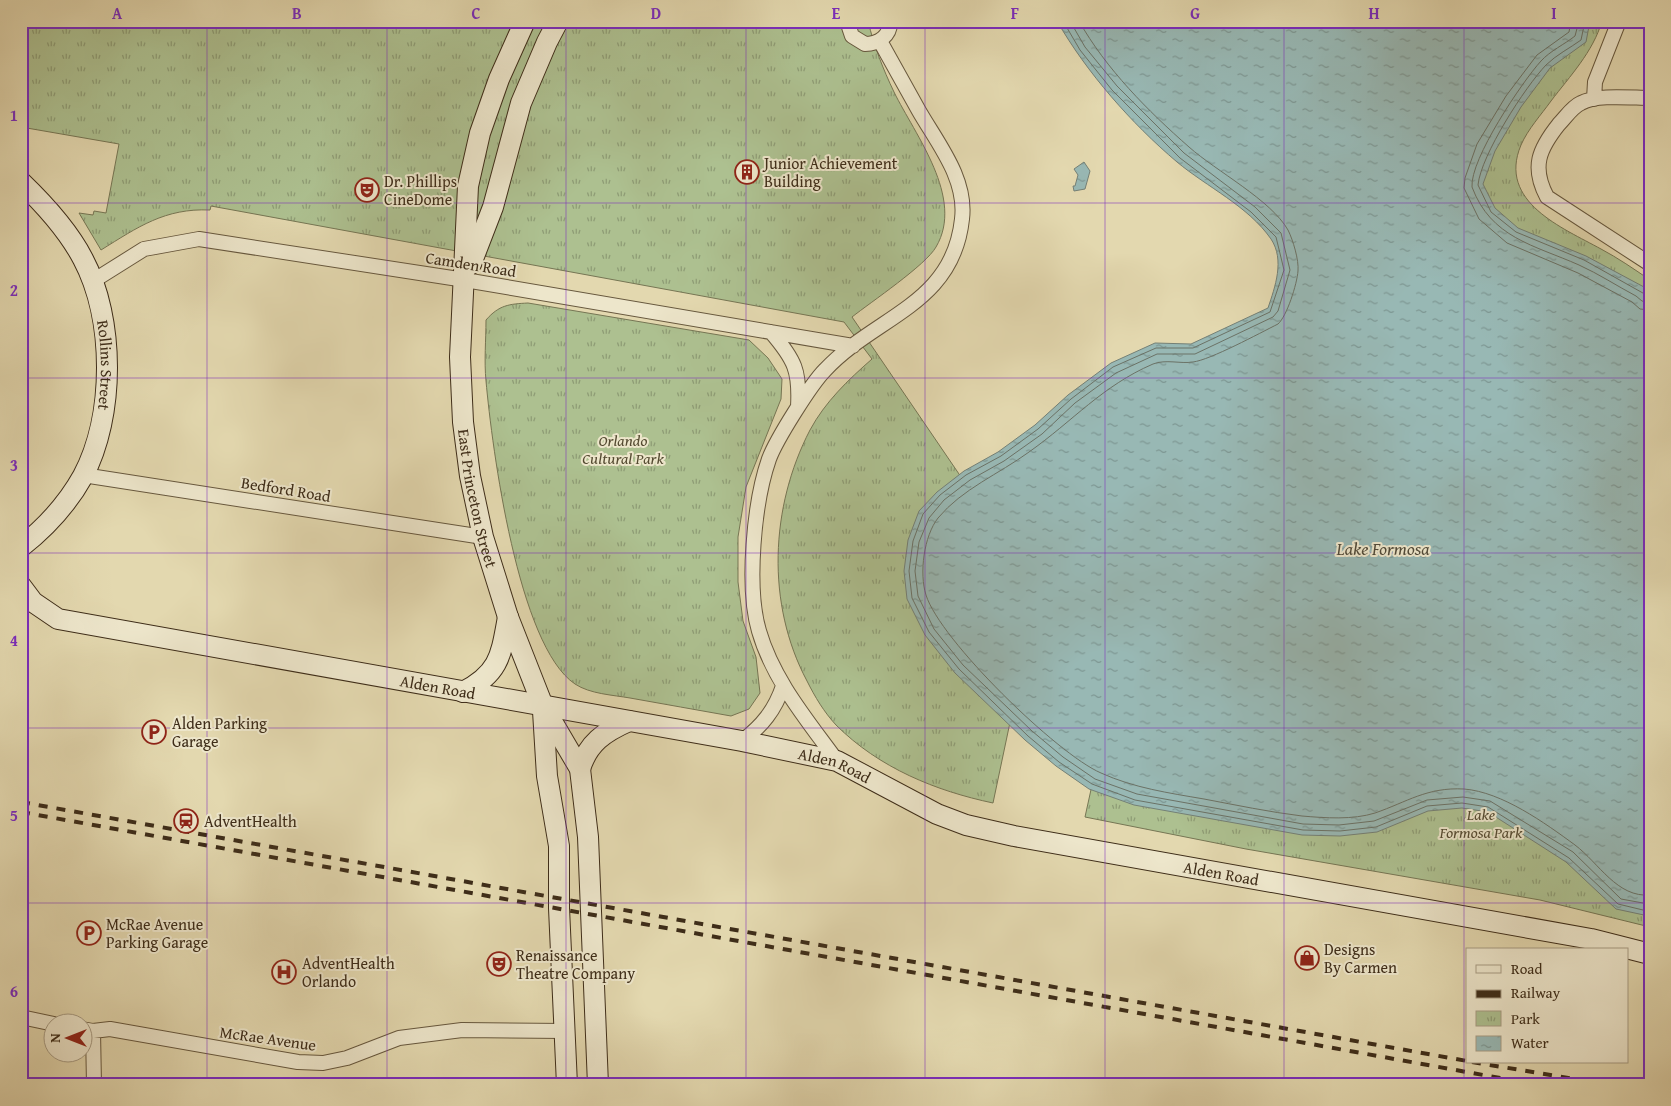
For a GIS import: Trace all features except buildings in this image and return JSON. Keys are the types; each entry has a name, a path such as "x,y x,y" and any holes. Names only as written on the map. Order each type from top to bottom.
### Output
{"street":[{"name":"East Princeton Street","path":"525,21 499,79 480,133 468,186 460,357 463,422 470,476 483,537 508,617 543,706 580,770 588,837 598,1085"},
{"name":"East Princeton Street","path":"465,280 493,207 521,103 558,21"},
{"path":"846,21 848,29 857,41 865,44 880,41 887,35 890,21"},
{"path":"1594,99 1595,82 1619,21"},
{"path":"837,761 783,686 759,631 754,596 754,559 757,510 769,458 798,409 824,370 853,346 906,310 943,275 956,250 963,218 961,194 950,163 880,41"},
{"path":"1650,98 1594,99 1581,103 1569,113 1544,144 1538,165 1542,187 1547,197 1650,264"},
{"name":"Rollins Street","path":"21,182 55,217 74,244 93,281 103,315 107,356 106,396 100,426 83,475 40,532 21,547"},
{"name":"Camden Road","path":"93,281 144,249 199,238 465,280 853,346"},
{"path":"771,332 795,366 799,381 798,409"},
{"name":"Bedford Road","path":"83,475 483,537"},
{"name":"Alden Road","path":"21,586 33,602 58,619 742,740 837,761 937,814 974,826 1023,837 1591,939 1626,948"},
{"path":"463,692 477,685 491,674 501,657 508,617"},
{"path":"742,740 756,731 769,716 778,702 783,686"},
{"name":"East Princeton Street","path":"543,706 547,776 558,846 567,1085"},
{"path":"580,770 585,754 592,743 610,729 629,721"},
{"name":"Alden Road","path":"1628,948 1650,954"},
{"path":"21,1017 42,1021"},
{"name":"McRae Avenue","path":"92,1030 110,1030 298,1062 323,1063 347,1058 373,1047 408,1037 462,1030 566,1031"},
{"path":"92,1064 94,1085"}],"green space":[{"path":"21,21 868,21 890,83 934,167 945,208 943,228 936,247 930,255 910,273 852,317 974,496 1016,694 993,803 950,792 909,776 871,754 836,725 828,715 807,681 794,651 785,620 779,588 778,556 781,523 787,491 797,460 816,420 838,392 872,359 844,322 211,206 210,210 179,212 152,221 101,250 79,213 93,215 94,211 106,213 119,144 21,127"},
{"path":"1511,21 1602,21 1587,53 1524,139 1516,165 1518,182 1526,197 1553,222 1614,256 1650,280 1650,366 1480,260 1442,141"},
{"name":"Orlando Cultural Park","path":"528,303 749,340 768,358 782,379 781,399 746,487 738,537 738,582 743,621 756,657 760,693 749,709 731,716 595,692 575,684 555,663 538,630 523,589 511,543 494,451 485,373 486,320 500,308"},
{"name":"Lake Formosa Park","path":"1101,744 1650,811 1650,927 1540,900 1246,849 1085,817"}],"water":[{"name":"Lake Formosa","path":"1057,21 1590,21 1586,42 1550,68 1521,107 1495,151 1483,184 1495,208 1518,228 1586,256 1644,287 1650,294 1650,913 1644,915 1616,909 1566,862 1488,812 1462,808 1428,811 1377,832 1340,836 1302,835 1134,805 1089,789 1056,766 1025,740 955,673 925,635 907,599 904,571 908,540 919,511 937,492 964,471 998,452 1035,425 1068,395 1111,363 1155,343 1191,344 1268,308 1276,282 1278,265 1275,247 1262,227 1239,207 1177,162 1143,131 1096,78"},
{"path":"1084,162 1090,171 1085,189 1074,191 1073,186 1075,186 1078,175 1074,169"}],"railway":[{"path":"21,802 1466,1061"},
{"path":"21,812 1539,1085"},
{"path":"1484,1064 1611,1085"}],"place":[{"name":"Junior Achievement Building","path":"747,172"},
{"name":"Dr. Phillips CineDome","path":"367,190"},
{"name":"Alden Parking Garage","path":"154,732"},
{"name":"AdventHealth","path":"186,821"},
{"name":"McRae Avenue Parking Garage","path":"89,933"},
{"name":"Designs By Carmen","path":"1307,958"},
{"name":"Renaissance Theatre Company","path":"499,964"},
{"name":"AdventHealth Orlando","path":"284,972"}]}
